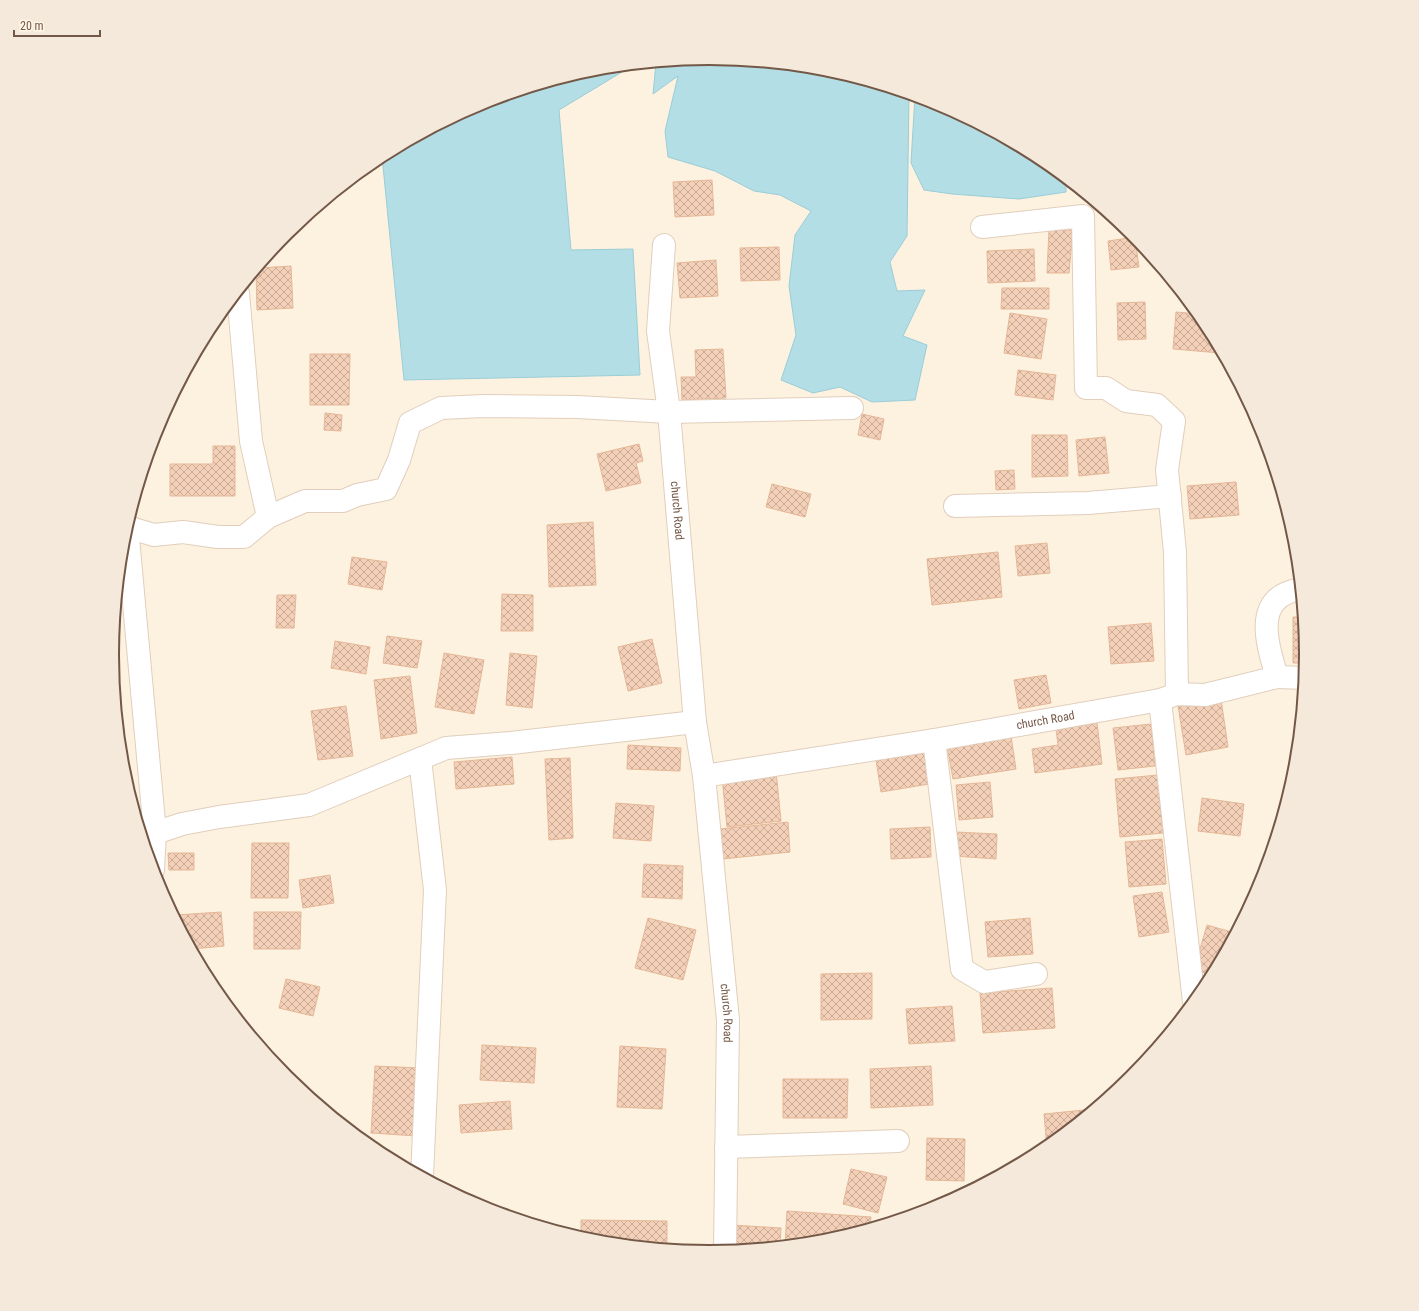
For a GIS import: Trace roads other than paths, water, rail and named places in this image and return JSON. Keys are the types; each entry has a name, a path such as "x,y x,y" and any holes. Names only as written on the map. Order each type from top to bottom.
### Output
{"street":[{"path":"982,226 1083,216 1086,388 1106,388 1126,401 1157,405 1174,421 1168,470 1176,552 1169,697 1193,993"},
{"name":"church Road","path":"664,245 658,331 669,412 695,722 704,776 728,1020 725,1246"},
{"path":"239,299 251,441 268,517"},
{"path":"133,529 154,535 182,532 218,538 244,537 268,517 305,501 343,501 386,489 399,460 410,423 440,408 483,406 669,412 852,408"},
{"path":"955,506 1088,503 1170,496"},
{"path":"129,547 155,833 154,855"},
{"path":"1277,677 1268,646 1266,621 1273,602 1287,591 1296,590"},
{"name":"church Road","path":"704,776 934,740 1169,697 1205,695 1277,677 1299,678"},
{"path":"155,833 182,824 219,817 309,805 446,748 511,743 695,722"},
{"path":"934,740 962,969 984,982 1036,974"},
{"path":"420,759 435,890 422,1171"},
{"path":"726,1147 898,1141"}],"water":[{"path":"710,65 748,66 825,76 862,85 909,100 907,236 890,262 897,291 925,290 903,336 927,345 915,400 872,402 840,387 813,393 781,380 796,335 789,286 795,235 811,211 780,195 754,191 715,171 668,157 665,131 678,76 653,94 656,68"},
{"path":"622,72 559,110 571,250 633,249 640,375 404,380 383,164 414,144 448,126 520,96 594,76"},
{"path":"915,102 971,126 1005,144 1066,185 1066,192 1019,199 952,194 924,190 911,163"}]}
